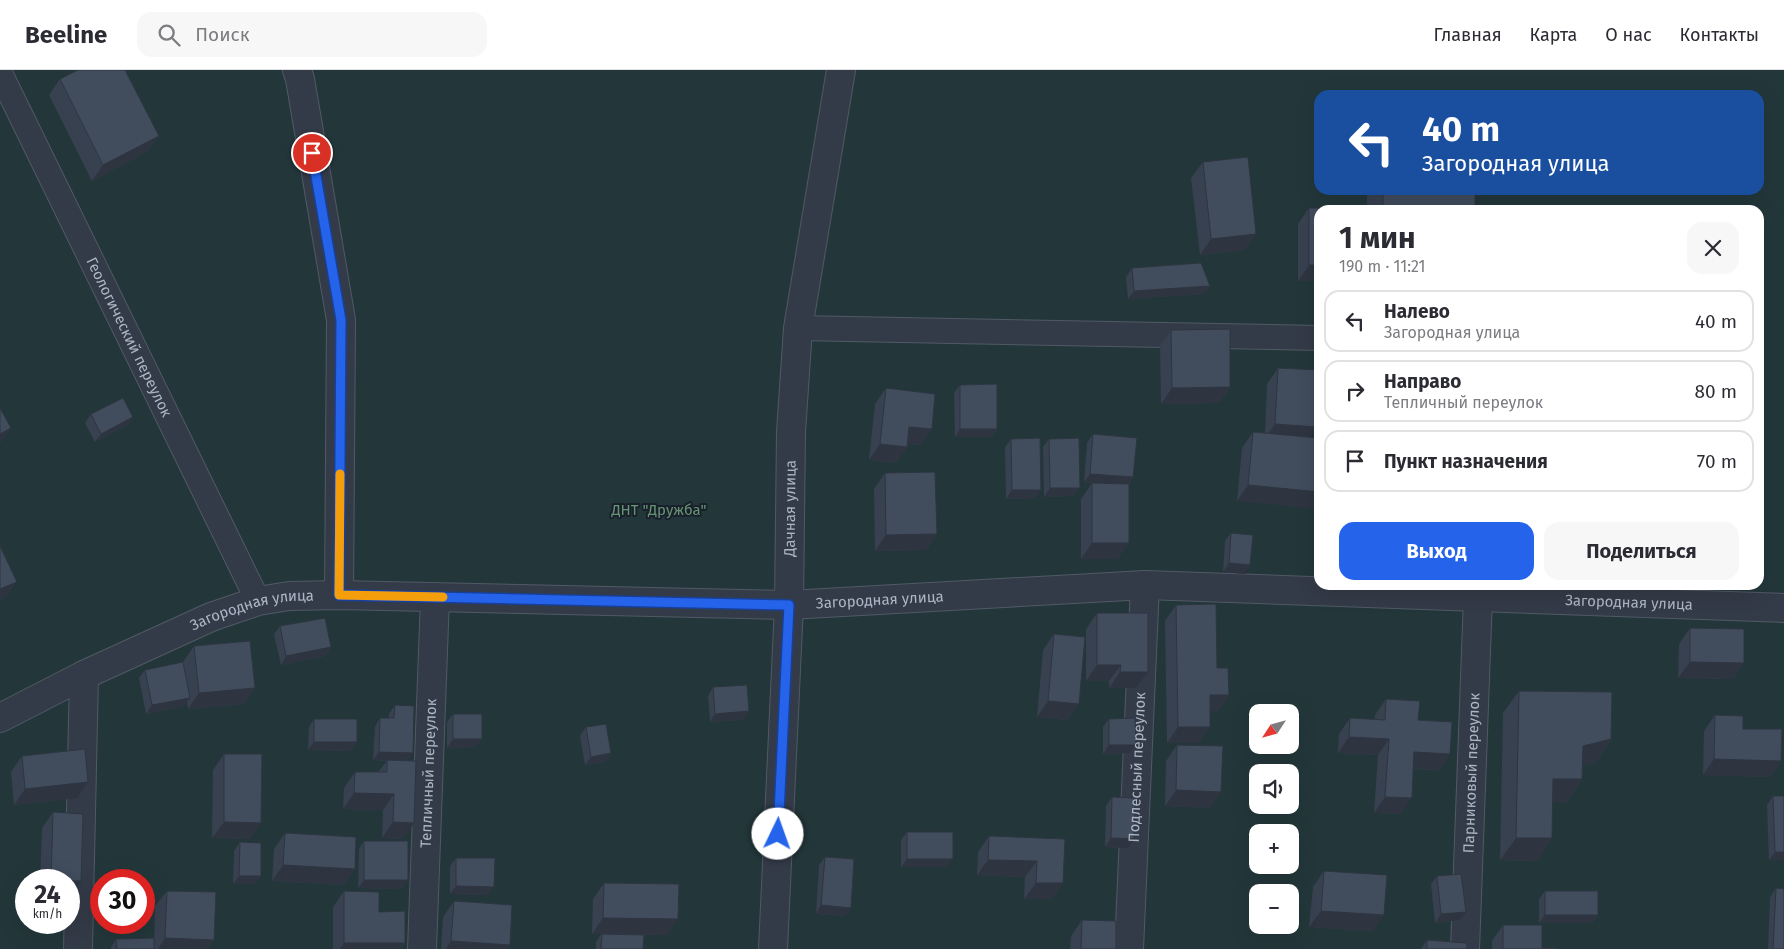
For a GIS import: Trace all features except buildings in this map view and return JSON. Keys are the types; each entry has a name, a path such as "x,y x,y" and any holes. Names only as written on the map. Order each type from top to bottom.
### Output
{"street":[{"path":"297,70 341,320 339,595"},
{"name":"Дачная улица","path":"773,949 789,605 791,432 798,328 840,70"},
{"name":"Загородная улица","path":"0,718 84,675 211,617 258,601 289,596 339,595 789,605 1145,585 1784,608"},
{"name":"Подлесный переулок","path":"1129,949 1145,585"},
{"name":"Тепличный переулок","path":"422,949 435,597"},
{"name":"Парниковый переулок","path":"1465,949 1478,597"},
{"path":"78,949 84,675"}],"lane":[{"name":"Геологический переулок","path":"0,73 258,601"},
{"path":"798,328 1314,338"}],"green space":[{"name":"ДНТ \"Дружба\"","path":"0,70 1784,70 1784,949 0,949"}],"slow traffic":[{"path":"340,474 339,595 443,597"}],"route":[{"path":"312,153 341,320 339,595 789,605 778,834"}]}
